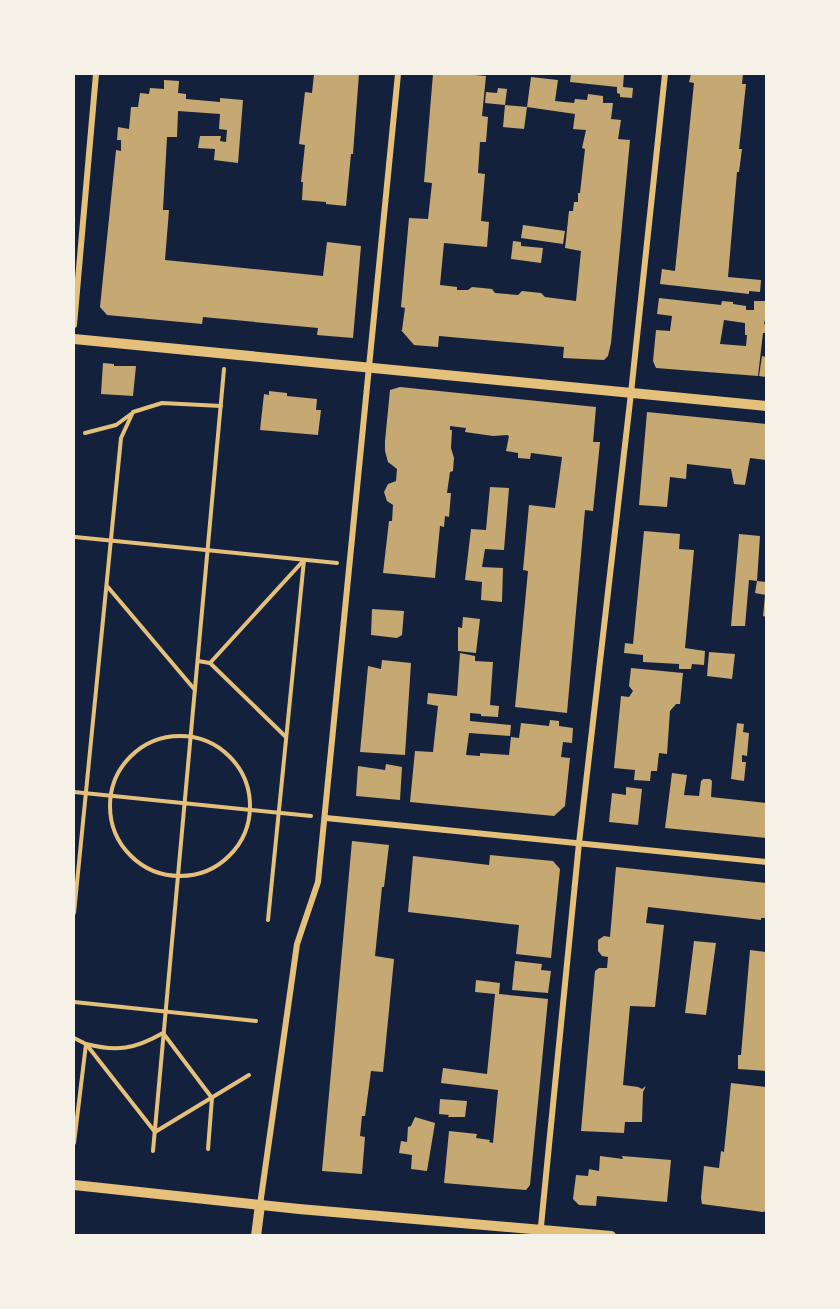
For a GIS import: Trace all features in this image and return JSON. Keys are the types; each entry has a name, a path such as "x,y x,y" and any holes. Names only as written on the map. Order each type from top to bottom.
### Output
{"street":[{"path":"74,325 96,74"},
{"path":"256,1236 297,944 318,882 326,818 398,74"},
{"path":"540,1232 579,843 665,74"},
{"path":"74,339 766,406"},
{"path":"326,818 766,862"},
{"path":"74,1185 540,1232 611,1236"}],"path":[{"path":"153,1151 224,369"},
{"path":"85,433 116,425 133,412 162,404 221,406"},
{"path":"74,913 121,438 133,412"},
{"path":"75,537 343,564"},
{"path":"210,663 304,560"},
{"path":"268,920 304,560"},
{"path":"106,586 195,690"},
{"path":"198,661 210,663 286,737"},
{"path":"191,736 211,743 229,755 242,773 249,794 250,810 244,836 232,854 216,867 197,875 178,877 154,872 135,861 121,844 112,823 110,795 115,779 128,759 145,745 167,737 191,736"},
{"path":"74,792 326,818"},
{"path":"74,1002 256,1021"},
{"path":"74,1038 86,1044 123,1049 144,1044 163,1033"},
{"path":"163,1033 212,1098 208,1149"},
{"path":"86,1044 155,1132"},
{"path":"74,1143 86,1044"},
{"path":"155,1132 249,1075"}],"building":[{"path":"314,74 359,74 353,154 351,154 346,206 302,200 303,182 301,182 305,145 299,144 305,92 312,93"},
{"path":"433,74 486,76 482,116 488,117 486,142 480,142 478,173 485,174 481,221 489,222 487,247 444,243 440,285 457,287 457,290 468,290 472,287 492,289 495,293 518,295 522,291 576,301 581,251 565,248 569,211 573,211 574,202 578,202 578,193 580,193 585,149 582,148 586,130 573,129 575,114 527,107 531,77 558,80 555,101 574,103 575,99 587,100 588,94 603,96 603,103 613,103 611,119 621,120 618,139 630,140 611,343 608,356 604,360 563,358 564,347 439,336 438,347 414,345 401,330 405,308 401,307 409,218 428,219 432,183 424,182"},
{"path":"571,74 624,74 623,87 633,88 632,98 620,97 617,87 570,82"},
{"path":"691,74 743,74 742,84 746,84 739,149 742,149 739,172 737,172 728,277 761,280 760,292 749,291 749,294 660,284 662,269 675,271 694,83 689,82"},
{"path":"164,80 179,81 178,93 186,94 186,99 220,102 220,98 243,100 238,163 214,160 215,149 198,148 200,136 221,136 220,141 226,142 227,130 219,129 220,114 178,111 177,137 167,137 163,210 169,210 165,260 323,276 327,242 361,246 353,338 317,335 318,328 203,317 202,324 107,315 100,307 116,150 121,151 121,140 117,140 118,127 129,129 131,107 138,107 140,93 149,94 150,88 164,89"},
{"path":"498,88 507,89 505,105 485,103 486,92 497,93"},
{"path":"505,105 527,107 524,129 503,127"},
{"path":"523,225 565,231 563,244 521,238"},
{"path":"513,241 521,242 521,246 543,248 541,263 511,259"},
{"path":"659,298 721,305 722,301 733,302 733,304 746,306 746,310 754,310 754,301 766,301 764,324 766,333 763,333 758,376 656,368 653,361 656,330 670,331 672,316 657,314","holes":["724,320 745,323 746,346 720,344"]},
{"path":"762,356 766,357 766,377 759,376"},
{"path":"103,363 114,364 114,366 136,366 133,396 101,394"},
{"path":"400,387 596,407 593,442 600,442 593,511 585,510 567,713 515,707 528,571 523,570 529,505 555,508 562,457 531,453 530,459 518,458 518,453 506,451 509,436 507,435 493,436 465,432 466,428 450,426 454,458 447,493 451,493 449,517 445,516 444,527 440,526 435,578 383,573 393,505 387,501 384,492 388,484 396,481 397,469 388,462 385,441 390,390"},
{"path":"269,391 287,393 287,396 317,399 316,410 321,410 318,435 260,430 264,394 269,395"},
{"path":"647,412 766,424 766,460 750,458 745,485 734,484 731,469 687,464 686,479 670,477 667,507 639,505"},
{"path":"490,487 509,488 504,550 485,549 482,567 503,568 502,602 481,600 482,582 465,580 471,529 486,530"},
{"path":"644,531 680,534 679,549 694,550 685,648 705,651 704,665 692,664 691,669 679,669 679,664 643,662 643,655 624,653 625,643 633,644"},
{"path":"739,534 760,536 757,581 749,580 745,626 731,626"},
{"path":"757,581 766,582 766,595 755,593"},
{"path":"766,596 766,617 763,616"},
{"path":"372,609 404,611 402,635 397,638 371,635"},
{"path":"463,617 480,619 476,653 458,651 458,627 462,628"},
{"path":"709,652 735,654 732,679 707,676"},
{"path":"460,653 475,656 475,661 493,662 490,705 499,706 498,717 470,713 470,721 511,725 510,736 469,733 466,755 480,756 480,753 509,755 511,737 519,738 521,723 549,726 550,720 559,721 559,726 573,728 572,743 563,742 561,757 570,758 565,806 554,816 410,802 415,751 433,752 438,706 427,704 428,693 457,696"},
{"path":"382,660 411,663 405,755 360,752 368,666 381,669"},
{"path":"631,668 683,673 680,704 676,704 670,711 667,754 659,753 657,771 651,771 650,781 634,780 635,770 614,768 621,696 629,697 633,691 629,686"},
{"path":"737,723 744,724 743,732 749,733 747,756 742,755 742,762 746,762 744,781 731,779"},
{"path":"386,764 402,767 400,800 356,796 358,766 385,770"},
{"path":"672,773 687,775 684,795 699,796 701,781 710,779 712,781 711,797 766,803 766,838 665,828"},
{"path":"626,787 642,789 638,825 609,822 612,793 626,795"},
{"path":"352,841 389,845 375,956 394,959 383,1072 371,1071 365,1116 362,1116 360,1136 365,1137 362,1174 322,1171"},
{"path":"490,855 553,861 560,869 551,958 516,954 519,925 408,912 413,856 489,865"},
{"path":"616,867 766,883 766,918 761,918 761,920 648,907 646,923 664,925 655,1007 630,1006 623,1085 642,1089 646,1086 643,1092 642,1122 625,1122 624,1133 581,1131 595,971 599,968 607,968 608,957 602,956 598,951 598,940 604,936 610,937"},
{"path":"694,941 716,943 706,1015 685,1013"},
{"path":"750,950 766,952 766,1071 738,1069"},
{"path":"515,961 542,964 541,970 551,971 548,993 512,990"},
{"path":"476,980 500,983 499,994 548,999 530,1185 526,1190 444,1183 449,1131 477,1134 476,1138 490,1140 489,1142 493,1143 498,1090 441,1083 443,1068 487,1074 495,994 475,992"},
{"path":"731,1083 766,1087 766,1211 763,1212 702,1204 704,1166 719,1168 721,1151 724,1152"},
{"path":"440,1099 467,1101 465,1117 448,1117 449,1115 439,1114"},
{"path":"415,1117 435,1123 427,1171 411,1169 412,1155 399,1153 401,1141 407,1142 408,1127 411,1126"},
{"path":"600,1156 671,1160 667,1202 597,1196 596,1206 579,1205 573,1199 576,1175 588,1176 589,1169 599,1171"}]}
